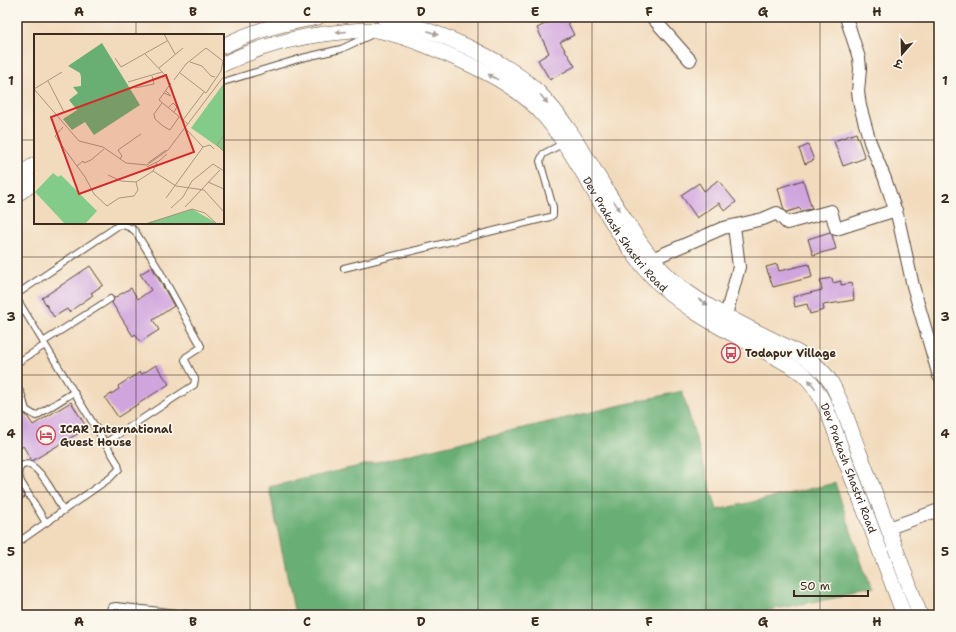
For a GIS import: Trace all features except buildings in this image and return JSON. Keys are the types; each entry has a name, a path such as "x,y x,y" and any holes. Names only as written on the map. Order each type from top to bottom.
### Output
{"street":[{"path":"224,46 256,31 301,19 318,17"},
{"path":"652,17 690,60"},
{"path":"846,17 859,58 860,69 858,92 860,106 870,142 896,210 913,286 939,376"},
{"path":"298,38 301,19"},
{"name":"Dev Prakash Shastri Road","path":"381,24 421,44 497,78 534,106 543,115 564,143 626,242 648,272 665,290 694,312 799,371 814,387 886,535 920,615"},
{"name":"Dev Prakash Shastri Road","path":"224,64 257,49 298,38 359,30 381,24 416,27 470,49 495,62 518,76 539,93 557,114 578,144 628,225 652,259 671,279 696,298 802,355 825,375 836,392 886,535 904,615"},
{"path":"17,176 34,166"},
{"path":"17,194 34,183"},
{"path":"652,259 722,228 763,219 777,213 787,223 830,212 836,229 896,210"},
{"path":"726,315 739,267 734,226"},
{"path":"886,535 939,510"}],"lane":[{"path":"224,82 296,60 341,49 381,24"},
{"path":"344,268 550,217 553,215 553,207 540,158 543,154 564,143"},
{"path":"17,294 119,225 130,227 135,231 158,268 201,346 186,357 185,360 195,379 195,382 105,443"},
{"path":"17,299 118,464 119,469 110,478 17,543"},
{"path":"17,363 110,299"},
{"path":"17,388 21,392 26,410 36,416 74,392"},
{"path":"46,523 21,482 18,472 20,466 26,464 31,465 39,473 63,511"},
{"path":"109,615 111,608 116,606 195,615"}],"green space":[{"path":"682,391 717,510 835,483 871,591 744,615 295,615 269,487"}],"place":[{"name":"Todapur Village","path":"731,353"},
{"name":"ICAR International Guest House","path":"46,435"}]}
